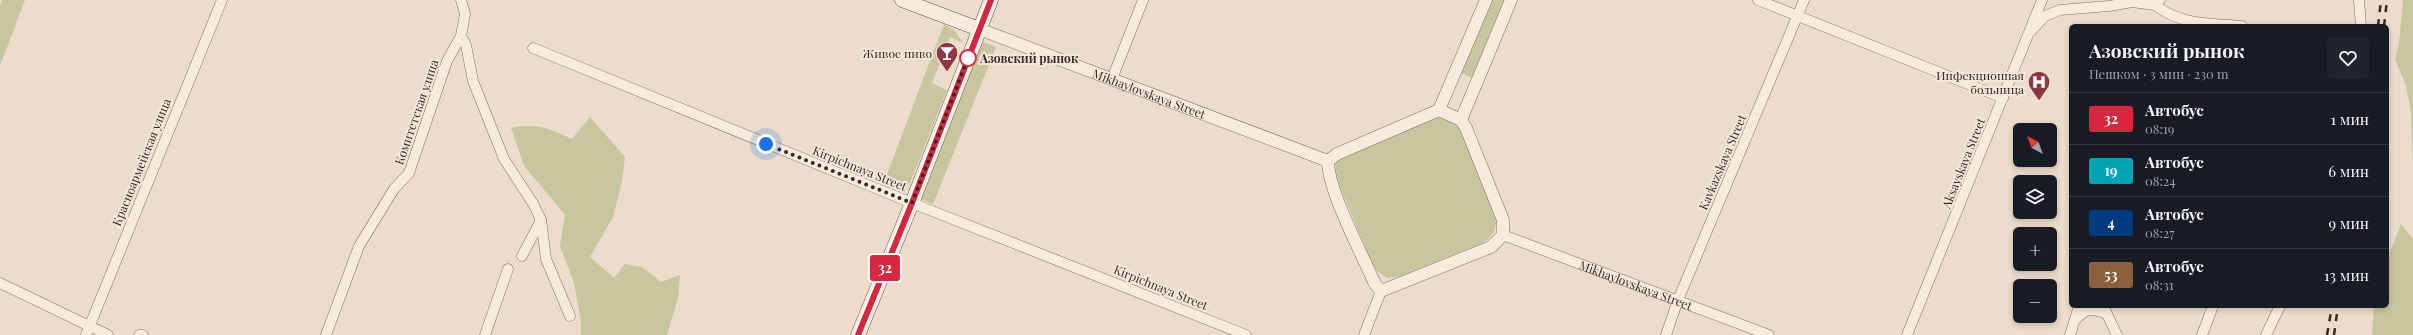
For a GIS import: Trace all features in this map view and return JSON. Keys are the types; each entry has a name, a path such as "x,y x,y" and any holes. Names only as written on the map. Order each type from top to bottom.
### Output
{"main road":[{"name":"Mikhaylovskaya Street","path":"902,0 979,29"},
{"path":"858,335 912,203 991,0"}],"street":[{"name":"Красноармейская улица","path":"86,335 222,0"},
{"name":"Комитетская улица","path":"326,335 359,246 394,189 409,173 447,61 463,40 465,14 461,0"},
{"path":"979,29 994,0"},
{"path":"1112,79 1143,0"},
{"path":"1381,291 1375,284 1337,197 1328,174 1328,161 1337,154 1439,110 1486,0"},
{"path":"1461,120 1511,0"},
{"path":"1758,0 2003,98"},
{"name":"Kavkazskaya Street","path":"1666,335 1678,300 1804,0"},
{"name":"Aksayskaya Street","path":"1907,335 2042,0"},
{"path":"2359,0 2360,24"},
{"path":"2027,35 2045,16 2060,10 2109,6 2132,2 2158,2 2165,12 2187,22 2214,24"},
{"name":"Mikhaylovskaya Street","path":"979,29 1328,161"},
{"path":"463,40 473,81 504,159 534,205 540,220 546,259 570,316"},
{"name":"Kirpichnaya Street","path":"533,48 912,203 1246,335"},
{"path":"1364,335 1381,291 1491,247 1503,236 1503,220 1461,120 1439,110"},
{"path":"522,256 540,220"},
{"name":"Mikhaylovskaya Street","path":"1503,236 1769,335"},
{"path":"485,335 508,269"},
{"path":"0,283 108,335"},
{"path":"2070,335 2078,308"},
{"path":"2202,335 2212,308"},
{"path":"2266,335 2279,308"},
{"path":"2075,320 2084,311 2090,309 2105,310 2117,335"}],"shaded area":[{"path":"2,0 25,0 0,66 0,5"},
{"path":"1490,0 1504,0 1472,78 1459,72"},
{"path":"2403,0 2413,0 2413,164 2411,113 2406,86 2395,59 2399,43"},
{"path":"944,24 955,31 963,43 950,37 932,83 947,90 906,193 883,185"},
{"path":"983,42 996,47 933,204 920,199"},
{"path":"590,117 625,157 622,182 613,217 590,257 614,278 625,264 642,267 661,282 680,275 678,298 667,335 581,335 581,321 574,283 560,246 565,215 524,166 511,128 536,126 572,139"},
{"path":"1441,117 1451,120 1461,130 1497,220 1494,232 1485,242 1398,277 1387,278 1373,268 1336,177 1335,163 1344,155 1433,118"},
{"path":"2401,224 2413,239 2413,335 2372,335 2374,308 2389,308 2389,255"}],"railway":[{"path":"2378,24 2381,0"},
{"path":"2384,24 2387,0"},
{"path":"2327,335 2332,308"},
{"path":"2334,335 2338,308"}],"bus line":[{"name":"32","path":"858,335 912,203 991,0"}],"place":[{"name":"Азовский рынок","path":"968,58"},
{"name":"Живое пиво","path":"947,72"},
{"name":"Инфекционная больница","path":"2039,102"}],"route":[{"path":"766,144 912,203 968,58"}]}
